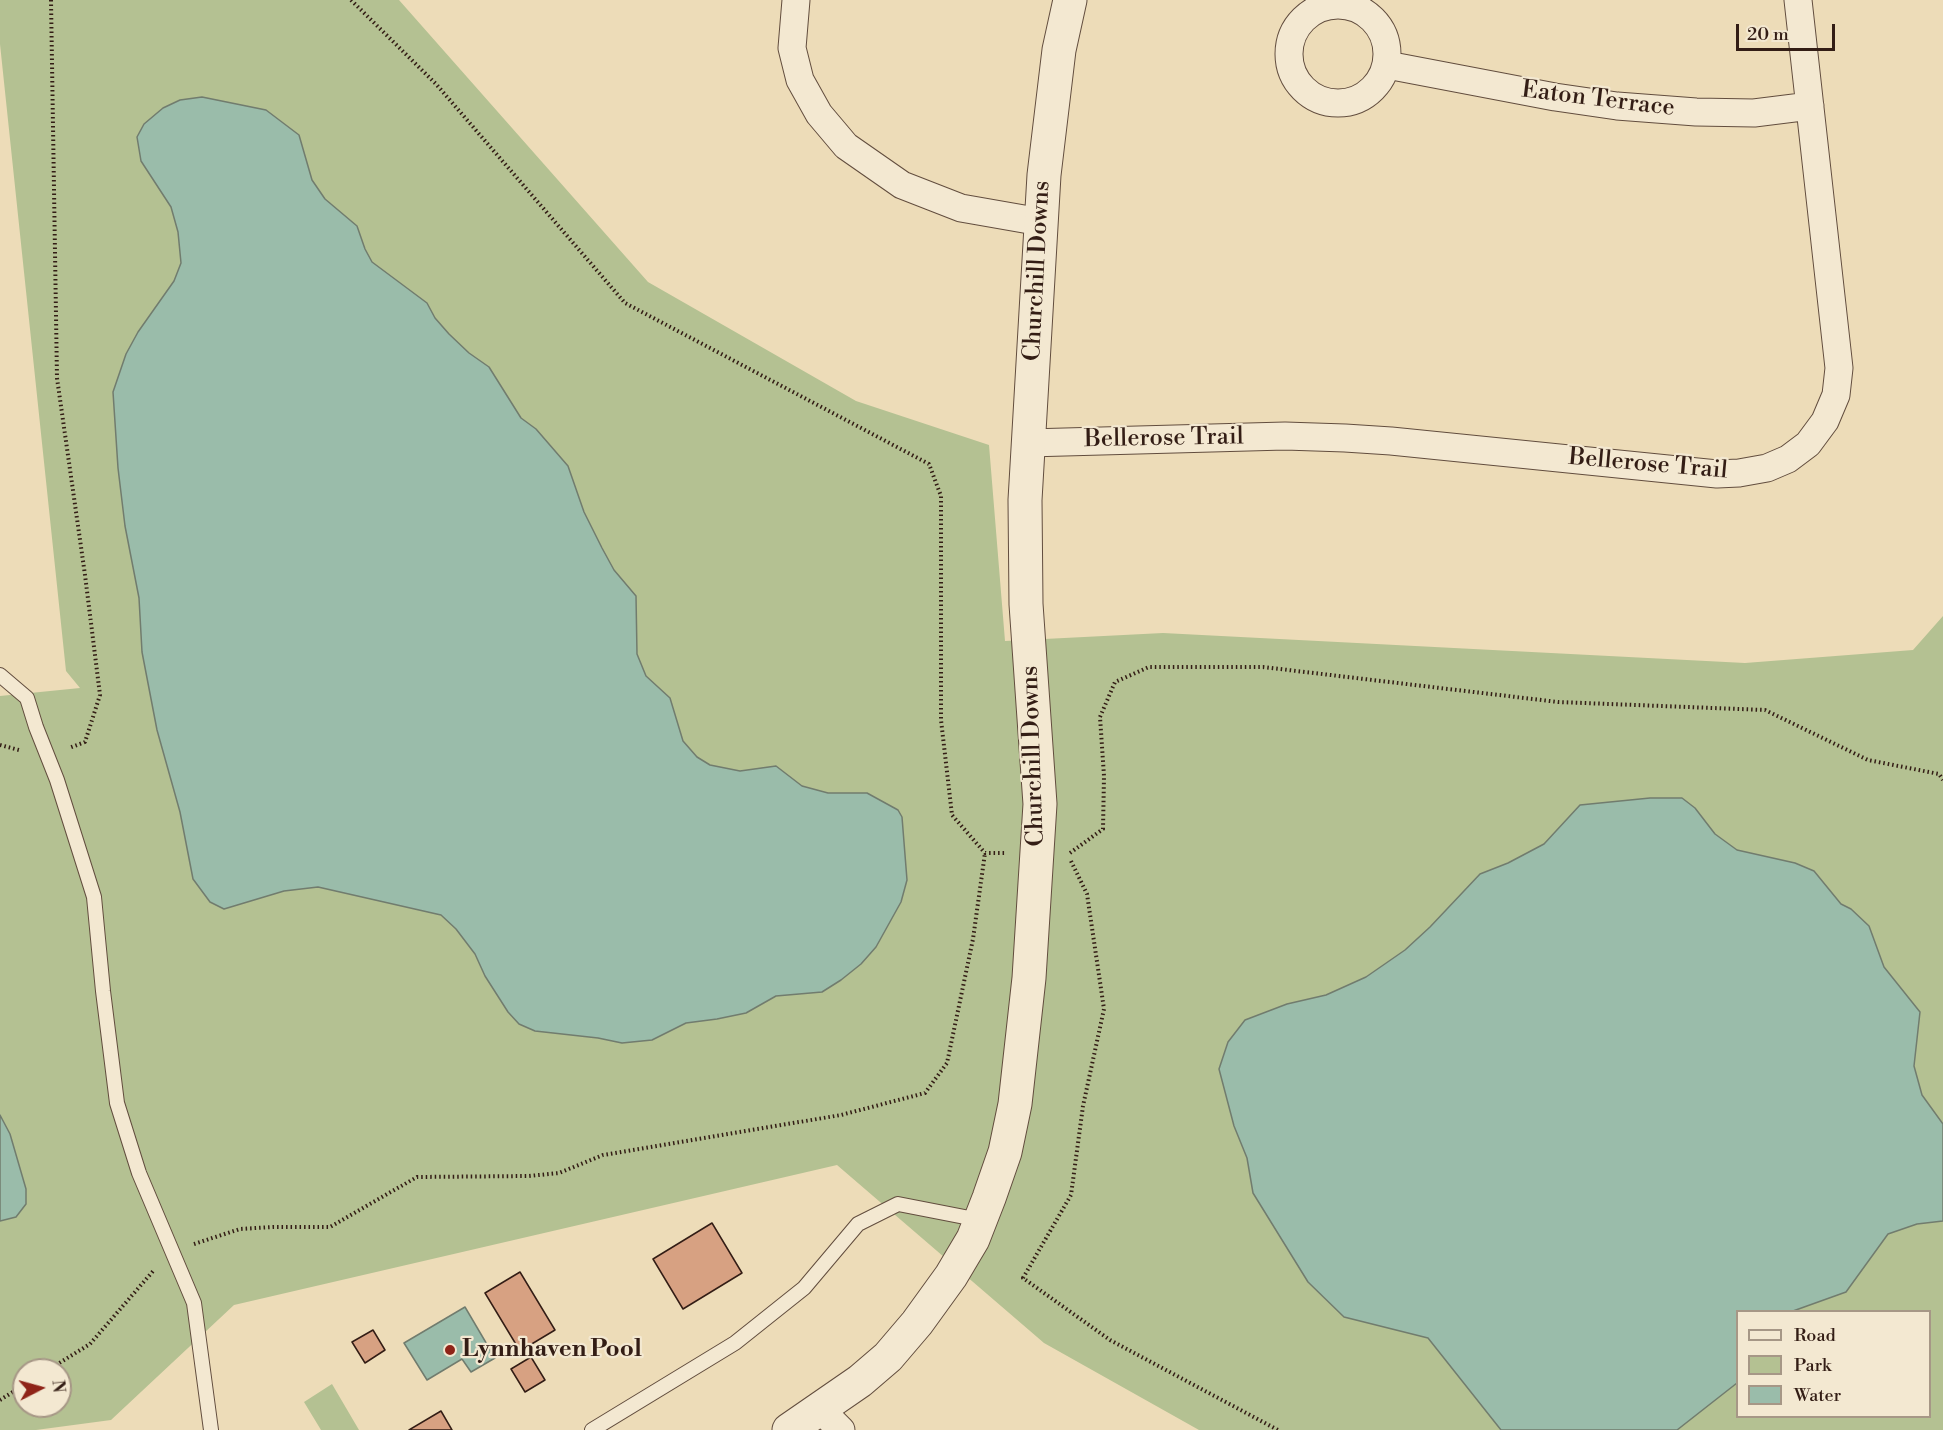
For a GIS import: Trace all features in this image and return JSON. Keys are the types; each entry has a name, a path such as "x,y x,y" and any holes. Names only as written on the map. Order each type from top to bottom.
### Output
{"street":[{"path":"796,0 792,48 800,80 819,114 846,146 902,185 961,208 1041,222"},
{"name":"Churchill Downs","path":"789,1430 830,1420 860,1381 888,1357 918,1323 951,1276 973,1239 1005,1152 1015,1104 1029,978 1040,804 1024,559 1025,500 1041,222 1050,116 1059,50 1070,0"},
{"name":"Bellerose Trail","path":"1028,443 1285,436 1345,438 1717,474 1767,468 1788,459 1808,444 1825,421 1836,395 1839,368 1798,0"},
{"name":"Eaton Terrace","path":"1387,64 1545,95 1617,106 1696,112 1754,113 1810,106"}],"lane":[{"path":"0,675 27,698 57,780 94,897 117,1103 139,1173 194,1303 211,1430"},
{"path":"591,1430 735,1343 804,1288 858,1224 898,1204 980,1220"}],"path":[{"path":"0,745 47,757 86,742 100,695 86,574 57,378 51,0"},
{"path":"67,1358 90,1344 173,1250 240,1229 330,1227 417,1178 530,1176 559,1173 603,1155 841,1115 925,1093 947,1063 973,939 986,853 952,815 941,720 941,496 929,464 625,303 436,84 351,0"},
{"path":"1278,1430 1110,1340 1023,1278 1071,1195 1083,1106 1104,1009 1088,894 1067,855 1103,829 1104,776 1100,717 1115,682 1149,667 1263,667 1558,702 1766,710 1868,760 1938,774 1943,780"}],"green space":[{"path":"0,0 399,0 648,282 856,401 989,445 1005,641 1163,633 1745,663 1913,650 1943,616 1943,1430 1199,1430 1044,1343 837,1165 234,1305 111,1420 36,1430 0,1430 0,696 80,688 66,671 0,44"},
{"path":"332,1384 359,1430 321,1430 304,1402"}],"water":[{"path":"202,97 266,110 299,135 312,180 325,199 357,226 372,262 427,303 435,318 449,334 469,353 489,367 521,418 536,429 568,466 584,512 602,548 614,570 636,596 637,654 646,676 670,698 683,741 697,757 710,765 740,771 776,766 802,786 828,793 867,793 898,810 902,817 907,880 901,902 876,947 861,964 841,980 822,992 776,996 746,1013 686,1023 652,1040 622,1043 535,1031 519,1024 508,1012 485,976 475,954 456,929 441,915 318,887 284,891 224,909 210,902 193,879 180,812 157,730 142,652 139,598 125,526 118,468 113,392 126,354 138,332 174,281 181,263 178,232 171,207 141,161 137,137 144,124 163,108 180,100"},
{"path":"1650,798 1682,798 1695,808 1715,834 1737,850 1795,863 1814,871 1841,904 1851,909 1869,926 1884,967 1920,1012 1914,1066 1922,1095 1943,1124 1943,1221 1917,1224 1888,1234 1846,1292 1796,1310 1736,1310 1736,1384 1677,1430 1501,1430 1428,1338 1344,1317 1308,1282 1253,1193 1247,1158 1234,1126 1219,1069 1228,1042 1245,1020 1287,1004 1326,995 1366,977 1405,950 1480,874 1508,863 1544,844 1580,805"},
{"path":"0,1115 10,1134 26,1189 26,1204 16,1217 0,1221"},
{"name":"Lynnhaven Pool","path":"465,1307 495,1358 471,1372 462,1359 427,1380 404,1343"}],"building":[{"path":"712,1223 742,1273 683,1309 653,1259"},
{"path":"520,1272 555,1330 520,1351 485,1293"},
{"path":"373,1330 385,1350 365,1363 352,1342"},
{"path":"531,1357 545,1380 525,1392 511,1369"},
{"path":"441,1411 452,1430 409,1430"}],"place":[{"name":"Lynnhaven Pool","path":"450,1350"}]}
